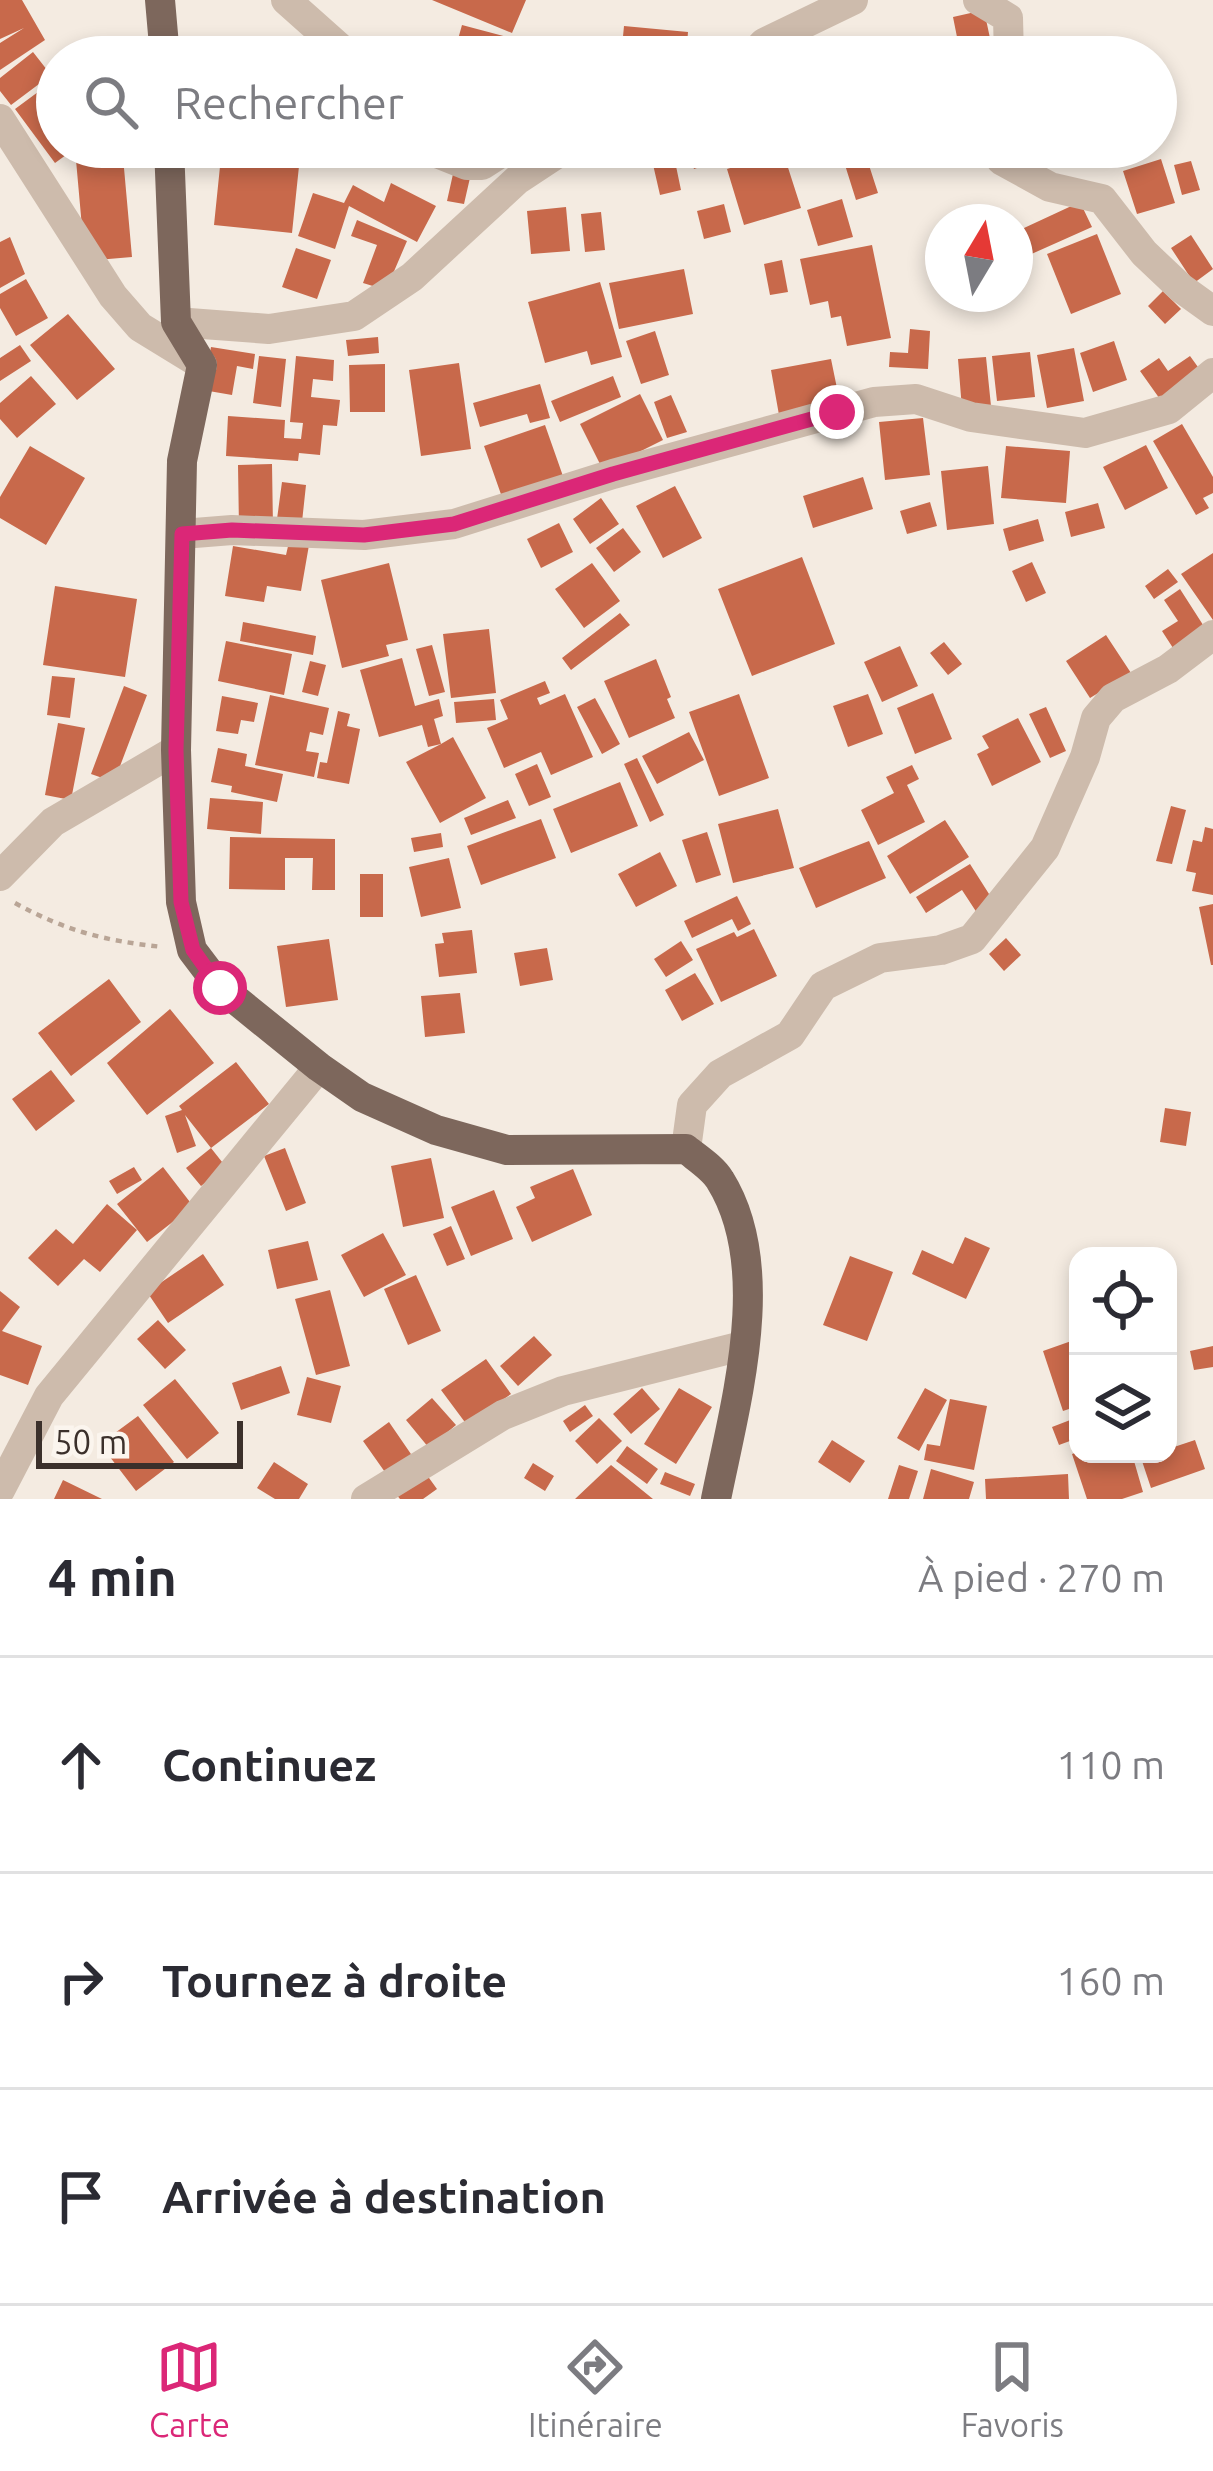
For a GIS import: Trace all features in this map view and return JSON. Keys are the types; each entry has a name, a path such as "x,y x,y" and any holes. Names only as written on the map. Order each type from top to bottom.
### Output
{"main road":[{"path":"160,0 163,36"},
{"path":"170,168 176,322 202,365 182,461 176,750 181,902 193,950 220,988 319,1066 362,1096 436,1130 507,1150 686,1149 718,1177 739,1220 750,1281 716,1499"}],"street":[{"path":"286,0 326,36"},
{"path":"778,36 853,0"},
{"path":"978,0 1008,18 1008,36"},
{"path":"0,119 113,296 140,327 202,365"},
{"path":"176,322 269,329 354,316 412,277 536,168"},
{"path":"1016,168 1050,187 1102,199 1144,253 1213,311"},
{"path":"182,534 232,530 364,535 454,524 613,474 874,402 916,398 971,417 1085,433 1169,409 1213,373"},
{"path":"686,1149 692,1105 720,1074 790,1035 823,986 880,958 941,950 972,939 1045,848 1085,758 1096,718 1113,698 1168,669 1213,634"},
{"path":"0,876 52,822 176,750"},
{"path":"0,1490 49,1396 319,1066"},
{"path":"366,1499 503,1415 563,1391 742,1346"}],"path":[{"path":"0,895 59,928 116,942 193,950"}],"building":[{"path":"0,0 22,0 43,36 36,36 36,46 0,70 0,43 24,28 0,39"},
{"path":"432,0 526,0 512,33"},
{"path":"984,10 990,36 957,36 953,17"},
{"path":"462,25 503,36 459,36"},
{"path":"624,26 688,32 688,36 623,36"},
{"path":"33,52 36,56 36,86 11,105 0,91 0,78"},
{"path":"36,94 36,137 15,109"},
{"path":"1191,161 1200,190 1182,195 1177,164"},
{"path":"77,168 124,168 132,257 85,261"},
{"path":"220,168 299,168 292,233 214,225"},
{"path":"454,168 472,169 464,204 447,201"},
{"path":"654,168 676,168 681,190 660,195"},
{"path":"788,168 801,208 744,225 727,169"},
{"path":"846,168 870,168 878,193 856,200"},
{"path":"1164,168 1175,203 1137,214 1123,171"},
{"path":"391,183 436,206 417,242 349,206 335,249 298,236 313,193 344,203 353,185 384,202"},
{"path":"842,199 853,237 818,246 807,210"},
{"path":"1080,202 1092,227 1033,253 1033,224"},
{"path":"724,204 731,232 704,239 697,211"},
{"path":"566,207 570,251 531,254 527,211"},
{"path":"601,212 605,250 585,252 581,214"},
{"path":"357,220 407,241 386,290 363,283 377,245 351,236"},
{"path":"1097,234 1121,294 1071,314 1047,254"},
{"path":"1191,235 1213,269 1194,283 1171,248"},
{"path":"10,237 25,274 0,288 0,242"},
{"path":"872,245 891,338 847,346 841,316 831,318 828,301 810,305 800,259"},
{"path":"296,248 331,260 317,299 282,287"},
{"path":"782,260 788,292 770,295 764,264"},
{"path":"684,269 693,314 619,329 609,283"},
{"path":"26,279 48,318 16,336 0,308 0,294"},
{"path":"600,282 622,357 591,365 587,351 545,363 528,302"},
{"path":"1163,291 1181,309 1165,324 1148,306"},
{"path":"68,314 115,369 77,400 30,345"},
{"path":"910,329 930,331 928,369 889,367 890,352 908,353"},
{"path":"655,331 669,375 641,384 626,341"},
{"path":"378,337 379,353 348,356 346,340"},
{"path":"1114,341 1127,380 1093,392 1080,353"},
{"path":"20,345 31,361 0,381 0,358"},
{"path":"211,347 255,354 253,369 237,366 232,395 203,390"},
{"path":"1074,348 1084,401 1047,408 1037,355"},
{"path":"1030,352 1035,397 997,401 992,356"},
{"path":"259,356 286,359 281,407 253,403"},
{"path":"296,356 334,360 333,381 313,379 311,397 340,400 337,426 323,425 320,455 299,453 298,461 226,456 228,416 285,420 284,438 301,439 303,423 290,422"},
{"path":"1190,356 1203,374 1162,402 1140,371 1159,358 1168,371"},
{"path":"986,357 991,406 962,409 958,359"},
{"path":"831,359 840,403 779,415 771,370"},
{"path":"459,363 471,449 421,456 409,370"},
{"path":"385,364 385,412 350,412 349,365"},
{"path":"31,376 56,404 17,438 0,419 0,403"},
{"path":"613,376 621,397 560,422 551,401"},
{"path":"540,384 550,418 530,423 527,414 480,427 473,403"},
{"path":"640,394 663,440 603,470 580,424"},
{"path":"671,395 687,432 667,438 654,402"},
{"path":"923,418 930,475 885,480 879,422"},
{"path":"1182,424 1213,477 1213,493 1203,498 1209,508 1196,515 1153,441"},
{"path":"545,425 564,479 503,500 484,446"},
{"path":"1146,445 1168,488 1125,510 1103,467"},
{"path":"30,446 85,478 46,545 0,518 0,497"},
{"path":"1006,446 1070,451 1066,503 1001,498"},
{"path":"272,464 273,528 239,528 238,465"},
{"path":"988,466 994,524 947,530 941,471"},
{"path":"863,477 873,509 813,528 803,496"},
{"path":"282,482 306,485 302,522 277,519"},
{"path":"675,486 702,538 663,558 636,506"},
{"path":"601,498 619,524 590,544 573,519"},
{"path":"930,502 937,526 907,534 900,511"},
{"path":"1098,503 1105,528 1071,537 1065,512"},
{"path":"1038,519 1044,541 1009,551 1003,529"},
{"path":"559,523 573,552 541,568 527,539"},
{"path":"623,528 641,552 614,572 596,548"},
{"path":"289,542 309,545 301,591 267,586 264,602 225,596 233,546 286,555"},
{"path":"1213,553 1213,620 1181,574"},
{"path":"802,557 835,644 752,676 718,589"},
{"path":"1032,562 1046,593 1026,602 1012,571"},
{"path":"389,563 408,640 386,645 389,656 342,668 321,580"},
{"path":"592,563 620,601 584,628 555,589"},
{"path":"1168,569 1178,582 1154,599 1145,586"},
{"path":"55,586 137,599 125,677 43,665"},
{"path":"1180,589 1205,628 1173,648 1162,631 1178,621 1164,600"},
{"path":"620,613 630,625 571,670 562,658"},
{"path":"243,622 316,636 313,655 240,641"},
{"path":"489,629 496,693 451,698 443,634"},
{"path":"1106,635 1131,673 1090,698 1066,661"},
{"path":"226,641 292,654 284,695 218,681"},
{"path":"944,642 962,664 948,675 930,653"},
{"path":"432,645 445,692 429,696 416,649"},
{"path":"900,646 918,686 882,702 864,662"},
{"path":"402,658 415,706 439,699 443,716 434,719 441,744 428,747 422,725 379,737 360,670"},
{"path":"656,659 675,718 629,738 604,681"},
{"path":"310,661 326,665 318,696 302,692"},
{"path":"52,676 75,678 70,718 47,715"},
{"path":"545,681 550,693 537,698 540,705 565,694 593,757 551,775 541,752 504,768 487,728 508,719 500,700"},
{"path":"124,686 147,695 114,782 91,774"},
{"path":"933,693 952,739 915,754 897,708"},
{"path":"739,694 769,778 719,796 689,712"},
{"path":"868,694 883,734 848,747 833,706"},
{"path":"270,695 329,708 323,735 310,732 306,751 319,753 314,777 255,765"},
{"path":"222,696 258,703 254,722 241,720 238,734 216,731"},
{"path":"595,698 620,744 602,754 577,707"},
{"path":"494,699 496,720 456,723 454,702"},
{"path":"1046,707 1066,751 1050,758 1029,714"},
{"path":"338,711 350,714 347,726 360,729 349,784 317,778 320,762 327,763"},
{"path":"1018,718 1041,762 992,786 977,754 989,748 982,736"},
{"path":"58,723 85,728 71,800 45,795"},
{"path":"689,732 704,760 657,784 642,756"},
{"path":"453,737 486,798 440,823 406,762"},
{"path":"218,748 247,754 245,766 283,774 277,802 231,792 232,786 211,782"},
{"path":"637,758 664,815 650,822 624,764"},
{"path":"537,764 551,797 529,806 515,774"},
{"path":"912,765 919,779 907,785 925,822 878,845 861,810 894,793 886,777"},
{"path":"620,782 638,826 571,853 553,809"},
{"path":"210,798 263,802 261,834 207,829"},
{"path":"508,800 516,818 471,835 464,818"},
{"path":"1171,806 1186,810 1172,864 1156,861"},
{"path":"778,809 794,868 733,883 718,824"},
{"path":"541,819 556,858 481,885 467,846"},
{"path":"945,820 969,857 910,894 887,856"},
{"path":"1205,827 1213,829 1213,895 1192,891 1196,873 1186,871 1193,840 1202,842"},
{"path":"707,832 721,875 696,883 682,840"},
{"path":"441,833 443,847 414,852 411,838"},
{"path":"230,837 335,839 335,890 312,890 313,858 285,858 285,890 229,889"},
{"path":"869,841 886,878 816,908 799,868"},
{"path":"660,852 677,886 636,907 618,874"},
{"path":"449,858 461,908 421,917 409,867"},
{"path":"970,864 996,905 979,916 962,890 926,913 916,897"},
{"path":"360,874 383,874 383,917 360,917"},
{"path":"737,896 751,924 738,931 732,919 692,938 684,921"},
{"path":"1213,904 1213,965 1211,965 1199,907"},
{"path":"754,929 777,976 721,1002 696,949 734,932 737,937"},
{"path":"472,930 477,973 439,977 435,944 444,943 442,933"},
{"path":"1006,938 1021,955 1004,971 989,954"},
{"path":"329,939 338,1000 286,1007 277,946"},
{"path":"681,941 693,960 666,977 654,959"},
{"path":"547,948 553,980 520,986 514,953"},
{"path":"695,973 714,1004 682,1021 665,990"},
{"path":"109,979 141,1022 71,1076 38,1033"},
{"path":"460,993 465,1033 425,1037 421,996"},
{"path":"170,1009 214,1063 147,1115 107,1063"},
{"path":"236,1062 269,1104 211,1148 185,1115 196,1146 177,1153 165,1116 182,1110 179,1106"},
{"path":"51,1070 75,1101 36,1131 12,1099"},
{"path":"1165,1108 1191,1112 1186,1146 1160,1142"},
{"path":"211,1148 226,1167 201,1186 186,1168"},
{"path":"285,1148 306,1203 286,1211 264,1156"},
{"path":"431,1158 444,1218 403,1227 391,1166"},
{"path":"134,1167 142,1180 117,1194 109,1181"},
{"path":"163,1167 193,1206 147,1242 117,1204"},
{"path":"573,1169 592,1215 532,1242 516,1207 535,1198 530,1187"},
{"path":"494,1190 513,1239 471,1256 451,1207"},
{"path":"107,1204 137,1230 100,1272 84,1259 58,1286 28,1258 56,1229 73,1244"},
{"path":"451,1226 465,1259 447,1266 433,1234"},
{"path":"383,1233 406,1275 364,1297 341,1255"},
{"path":"965,1237 990,1248 966,1299 912,1274 922,1250 953,1264"},
{"path":"308,1241 318,1280 277,1289 268,1250"},
{"path":"203,1254 224,1285 168,1323 147,1292"},
{"path":"850,1256 893,1272 867,1341 823,1325"},
{"path":"416,1275 441,1331 408,1345 384,1289"},
{"path":"330,1290 350,1366 316,1375 295,1299"},
{"path":"0,1291 20,1307 2,1331 42,1346 28,1385 0,1375"},
{"path":"158,1320 186,1350 165,1369 137,1339"},
{"path":"534,1336 552,1355 518,1386 500,1366"},
{"path":"1069,1342 1069,1409 1063,1411 1043,1351"},
{"path":"1213,1346 1213,1367 1194,1370 1190,1351"},
{"path":"486,1359 511,1394 467,1425 441,1390"},
{"path":"281,1366 290,1393 241,1410 232,1383"},
{"path":"307,1377 341,1386 331,1423 297,1415"},
{"path":"175,1379 219,1433 187,1459 143,1405"},
{"path":"642,1388 660,1409 631,1434 613,1414"},
{"path":"679,1388 712,1407 676,1464 644,1444"},
{"path":"925,1388 947,1400 919,1451 897,1438"},
{"path":"432,1398 456,1425 429,1448 406,1420"},
{"path":"950,1399 987,1406 974,1470 924,1460 927,1444 940,1446"},
{"path":"585,1405 593,1416 570,1432 563,1421"},
{"path":"138,1416 174,1462 136,1491 100,1444"},
{"path":"599,1418 622,1441 597,1464 575,1441"},
{"path":"1069,1420 1069,1441 1059,1445 1052,1427"},
{"path":"389,1422 413,1457 387,1475 363,1441"},
{"path":"832,1440 865,1461 850,1483 818,1462"},
{"path":"1195,1440 1205,1469 1151,1488 1143,1463 1177,1463 1177,1446"},
{"path":"627,1446 658,1469 647,1484 616,1461"},
{"path":"274,1462 308,1484 299,1499 275,1499 257,1488"},
{"path":"533,1463 554,1476 545,1491 524,1478"},
{"path":"1075,1463 1135,1463 1143,1492 1122,1499 1087,1499"},
{"path":"611,1465 653,1499 575,1499"},
{"path":"899,1465 918,1471 909,1499 888,1499"},
{"path":"931,1469 974,1482 969,1499 923,1499"},
{"path":"424,1471 437,1489 423,1499 400,1499 395,1493"},
{"path":"665,1472 695,1484 690,1496 660,1484"},
{"path":"1068,1474 1069,1499 986,1499 985,1479"},
{"path":"63,1480 102,1499 54,1499"}],"route":[{"path":"220,988 193,950 181,902 176,750 182,534 232,530 364,535 454,524 837,412"}]}
